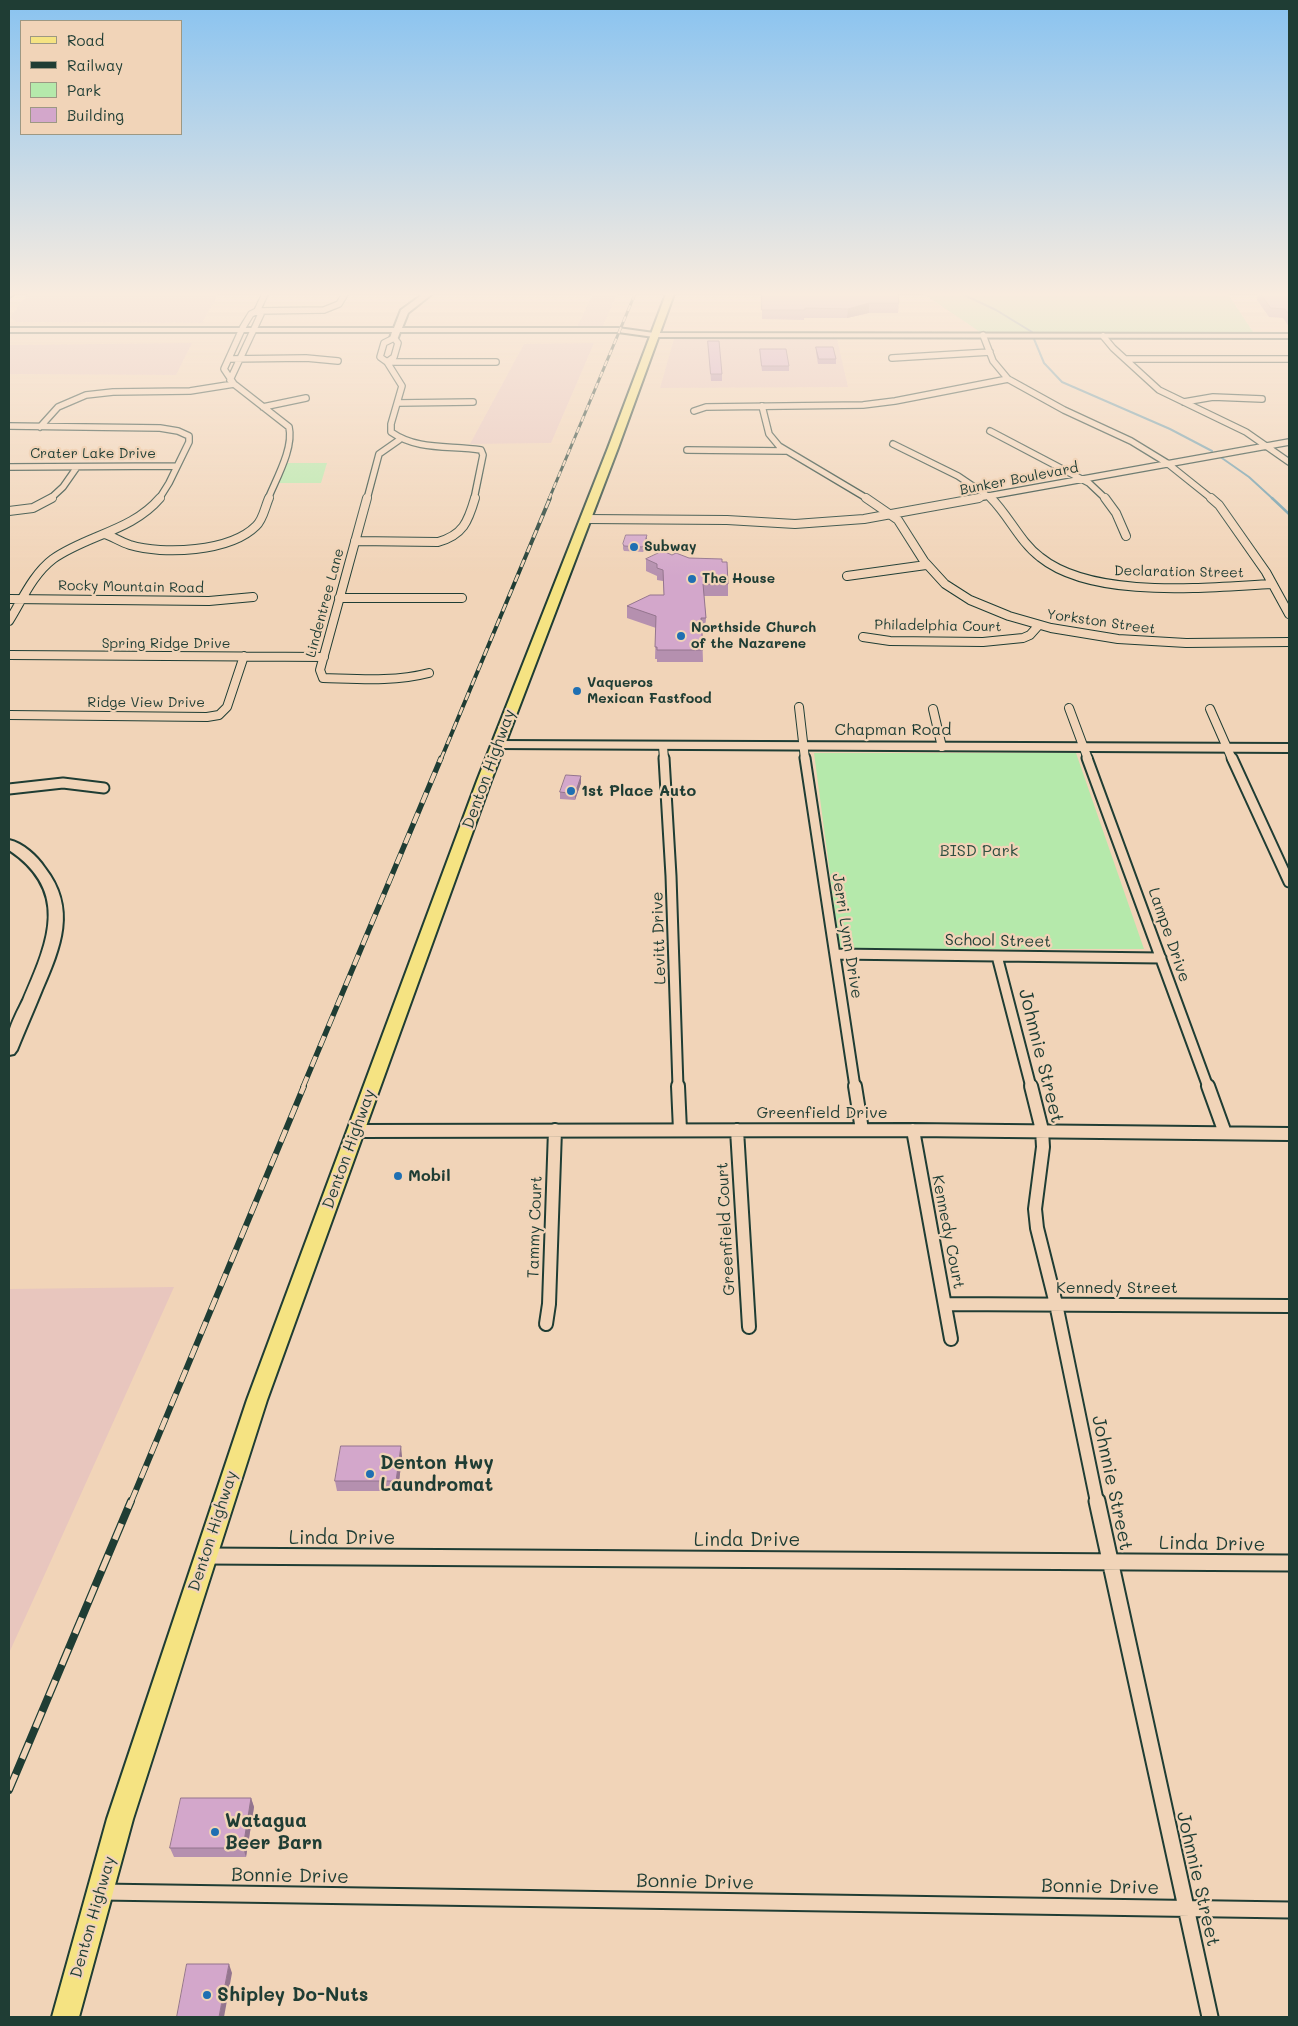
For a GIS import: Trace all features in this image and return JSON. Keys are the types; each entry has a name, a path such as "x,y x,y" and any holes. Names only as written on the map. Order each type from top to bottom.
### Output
{"main road":[{"name":"Denton Highway","path":"65,2017 128,1795 257,1400 497,745 635,389"},
{"name":"Chapman Road","path":"497,745 1289,748"},
{"path":"9,844 23,852 45,878 53,895 57,912 55,938 51,952 9,1050"}],"street":[{"path":"40,427 58,407 72,399 86,395 113,392 190,391 201,389"},
{"path":"105,534 130,545 171,549 212,546 251,533 258,525 267,504 291,436 286,424 240,389"},
{"path":"355,541 438,542 449,540 459,534 472,507 483,455 481,450 470,447 425,446 399,440 391,432 391,424 401,389"},
{"path":"694,411 706,407 863,405 895,402 961,389"},
{"path":"1025,389 1064,410 1122,436 1167,463 1219,505 1272,584 1289,614"},
{"path":"1157,389 1239,428 1289,462"},
{"path":"1184,402 1200,398 1224,397 1262,399"},
{"path":"263,407 306,398"},
{"path":"398,402 473,402"},
{"name":"Yorkston Street","path":"762,406 769,434 787,451 894,515 906,529 926,565 966,598 999,613 1038,626 1117,640 1160,643 1289,642"},
{"path":"9,426 160,428 178,431 189,436 189,442 169,483 152,506 130,522 54,559 34,579 9,621"},
{"path":"990,431 1084,479 1100,492 1121,518 1126,536"},
{"name":"Lindentree Lane","path":"399,440 379,454 320,670 323,678 396,679 417,677 430,673"},
{"name":"Bunker Boulevard","path":"584,522 673,522 727,525 752,523 818,524 894,515 1167,463 1289,442"},
{"name":"Declaration Street","path":"893,444 975,486 990,497 1037,556 1060,570 1092,580 1118,584 1174,587 1272,584"},
{"path":"687,450 787,451"},
{"name":"Crater Lake Drive","path":"9,467 177,466"},
{"path":"9,511 30,509 49,502 61,490 77,467"},
{"path":"847,576 926,565"},
{"name":"Rocky Mountain Road","path":"9,599 209,600 253,597"},
{"path":"339,598 462,598"},
{"name":"Philadelphia Court","path":"863,637 890,641 983,642 1023,638 1030,635 1038,626"},
{"name":"Spring Ridge Drive","path":"9,655 324,657"},
{"name":"Ridge View Drive","path":"9,715 207,717 219,715 227,707 244,656"},
{"name":"Jerri Lynn Drive","path":"799,707 803,746 862,1130"},
{"name":"Lampe Drive","path":"1069,708 1085,747 1225,1133"},
{"path":"1210,708 1289,882"},
{"path":"933,709 942,746"},
{"name":"Levitt Drive","path":"663,746 672,876 680,1130"},
{"path":"9,789 63,783 104,788"},
{"name":"School Street","path":"835,954 1161,958"},
{"name":"Johnnie Street","path":"997,956 1042,1130 1043,1147 1035,1210 1037,1228 1056,1304 1109,1561 1210,2017"},
{"name":"Tammy Court","path":"546,1324 549,1304 555,1130"},
{"name":"Greenfield Court","path":"737,1130 749,1327"},
{"name":"Kennedy Court","path":"913,1130 952,1339"},
{"name":"Greenfield Drive","path":"356,1131 1042,1130 1289,1134"},
{"name":"Kennedy Street","path":"945,1304 1289,1306"},
{"name":"Linda Drive","path":"205,1556 1289,1563"},
{"name":"Bonnie Drive","path":"100,1892 1289,1910"}],"shaded area":[{"path":"500,389 574,389 551,443 470,444"},
{"path":"174,1287 40,1585 9,1653 9,1289"}],"green space":[{"path":"285,463 327,463 321,483 277,483"},
{"name":"BISD Park","path":"814,753 1076,753 1144,949 840,949"}],"building":[{"path":"626,535 647,535 643,547 624,546"},
{"path":"663,551 672,555 676,553 689,558 722,559 722,562 727,562 728,584 703,584 706,618 701,618 703,650 657,650 657,647 655,647 656,616 627,606 650,595 664,595 663,570 657,568 657,564 646,559"},
{"path":"566,775 581,776 575,794 560,792"},
{"name":"Denton Hwy Laundromat","path":"341,1446 401,1446 396,1481 335,1481"},
{"name":"Watagua Beer Barn","path":"181,1798 251,1798 243,1848 170,1848"},
{"name":"Shipley Do-Nuts","path":"187,1964 229,1964 219,2017 177,2017"}],"waterway":[{"path":"1077,389 1170,429 1212,451"},
{"path":"1219,456 1249,477 1273,499"},
{"path":"1272,498 1289,514"}],"railway":[{"path":"549,499 595,389"},
{"path":"441,759 550,498"},
{"path":"303,1087 441,758"},
{"path":"131,1502 304,1086"},
{"path":"9,1790 131,1501"}],"place":[{"name":"Subway","path":"634,547"},
{"name":"The House","path":"692,579"},
{"name":"Northside Church of the Nazarene","path":"681,636"},
{"name":"Vaqueros Mexican Fastfood","path":"577,691"},
{"name":"1st Place Auto","path":"571,791"},
{"name":"Mobil","path":"398,1176"},
{"name":"Denton Hwy Laundromat","path":"370,1474"},
{"name":"Watagua Beer Barn","path":"215,1832"},
{"name":"Shipley Do-Nuts","path":"207,1995"}]}
